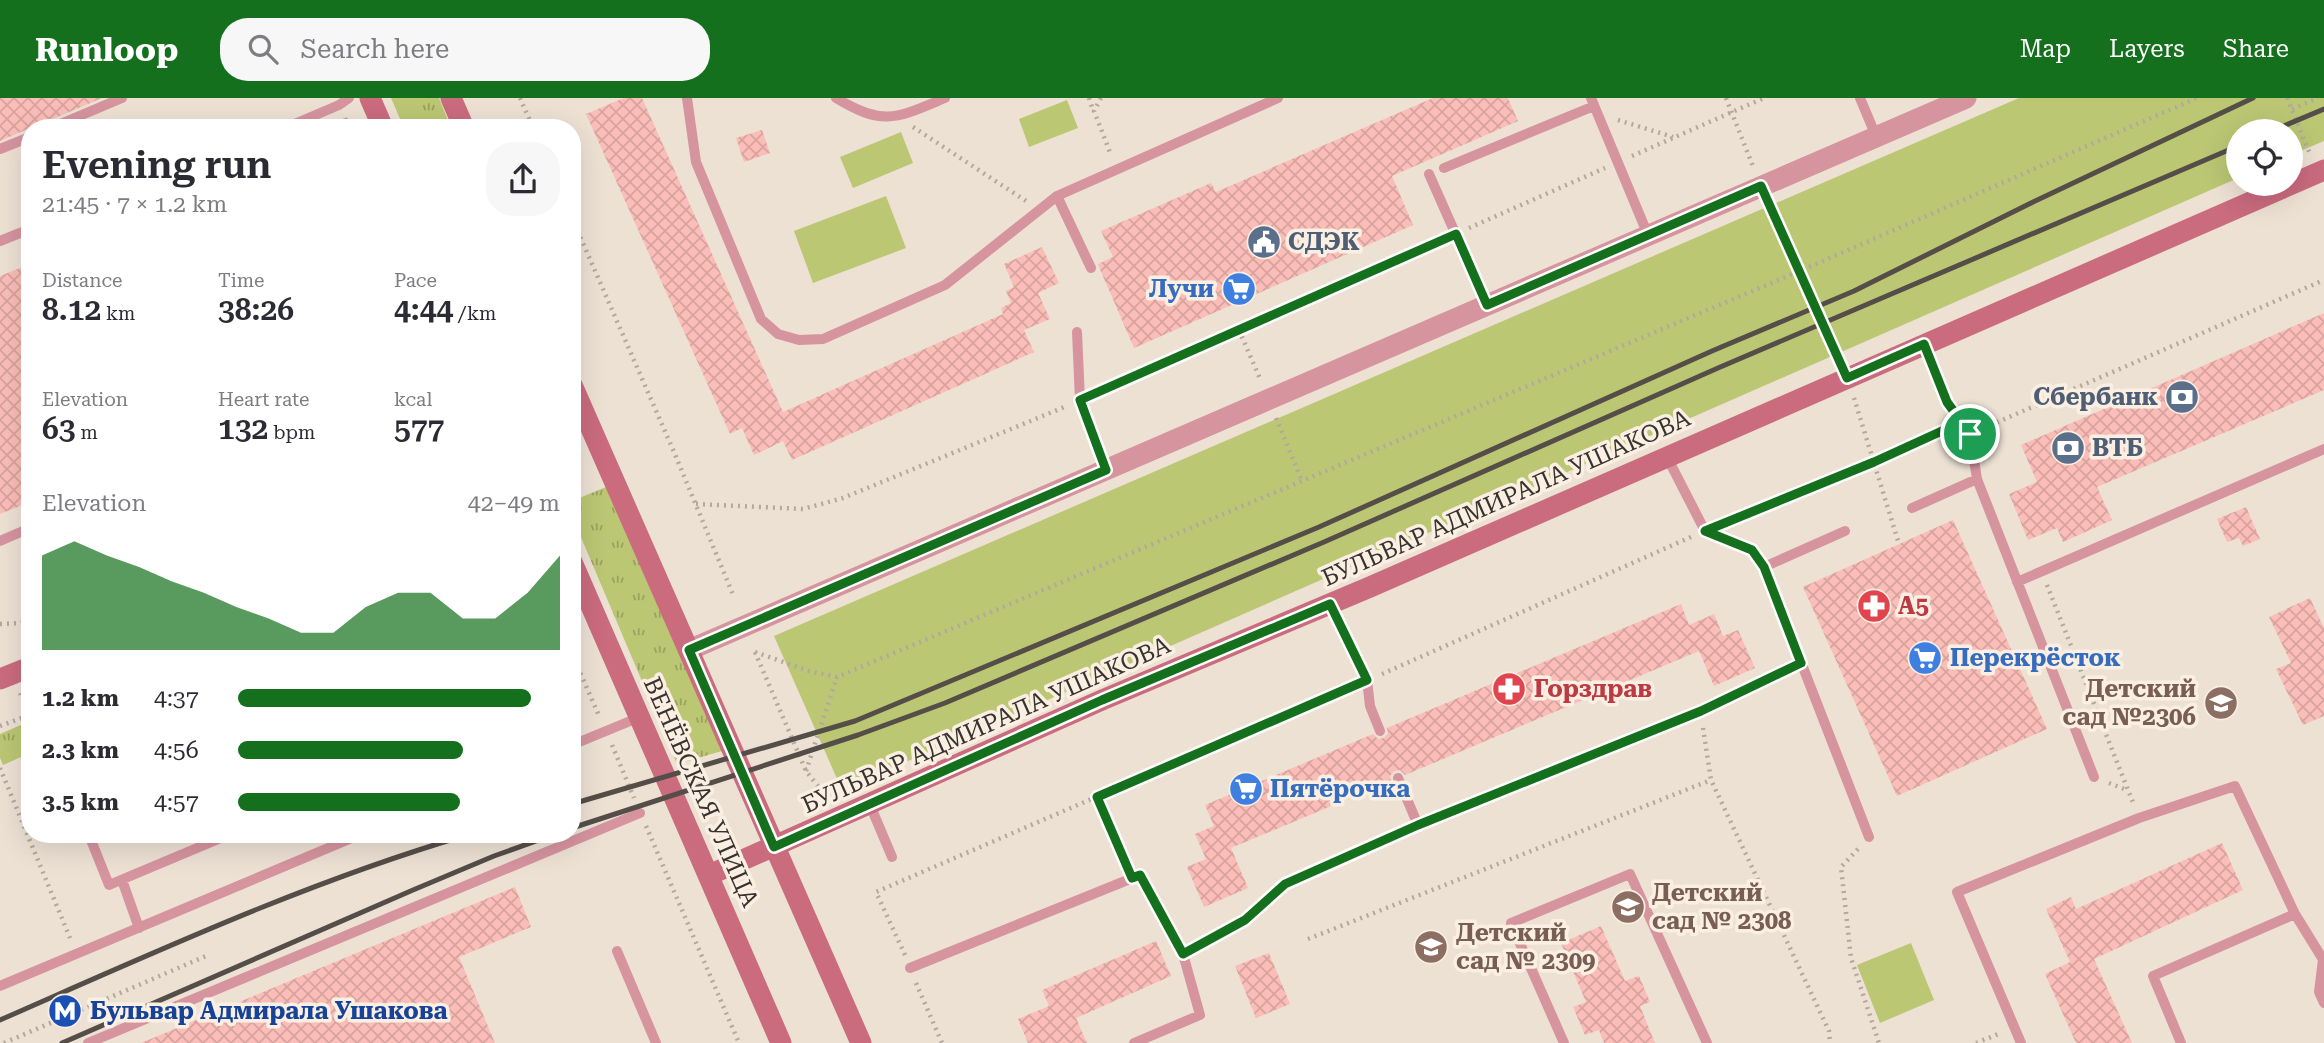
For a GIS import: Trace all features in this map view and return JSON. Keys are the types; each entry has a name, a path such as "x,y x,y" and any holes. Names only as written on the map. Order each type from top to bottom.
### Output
{"street":[{"path":"370,98 379,119"},
{"path":"452,98 460,119"},
{"path":"689,650 1966,98"},
{"name":"БУЛЬВАР АДМИРАЛА УШАКОВА","path":"709,875 1102,700 1330,604 2321,171"},
{"name":"ВЕНЁВСКАЯ УЛИЦА","path":"582,434 689,650 861,1043"},
{"name":"ВЕНЁВСКАЯ УЛИЦА","path":"581,583 781,1043"},
{"path":"0,679 21,671"}],"lane":[{"path":"72,119 121,98"},
{"path":"306,119 349,98"},
{"path":"687,98 696,162 761,319 778,334 799,340 823,339 944,285 1057,197 1278,98"},
{"path":"836,98 853,108 878,117 898,117 945,98"},
{"path":"1860,98 1876,136"},
{"path":"1444,168 1594,106 1647,235"},
{"path":"0,149 21,141"},
{"path":"1429,174 1487,305"},
{"path":"1057,197 1091,268"},
{"path":"0,241 21,233"},
{"path":"1077,332 1080,400 1106,470"},
{"path":"1924,344 1947,402 1970,434 1977,480 2094,777"},
{"path":"2017,582 2324,449"},
{"path":"1667,457 1705,531 1752,550 1764,567 1869,837"},
{"path":"1912,508 1977,480"},
{"path":"1764,567 1845,531"},
{"path":"0,541 21,532"},
{"path":"1330,604 1367,680 1370,706 1380,731"},
{"path":"1183,954 1245,920 1285,884 1418,825 1701,711"},
{"path":"581,741 640,717"},
{"path":"1398,778 1418,825"},
{"path":"2021,1043 1957,892 2127,823 2235,786 2295,914 2324,960 2319,992 2324,1003"},
{"path":"870,805 892,857"},
{"path":"581,838 640,813"},
{"path":"92,843 109,885 209,843"},
{"path":"0,986 340,843"},
{"path":"88,1043 568,843"},
{"path":"1564,1043 1511,923 1630,874 1707,1043"},
{"path":"911,968 1140,875 1183,954 1200,1015 1134,1043"},
{"path":"122,880 139,928"},
{"path":"2181,1043 2154,976 2295,914"},
{"path":"617,951 656,1043"}],"path":[{"path":"520,98 529,119"},
{"path":"1089,98 1117,170"},
{"path":"1094,111 1101,98"},
{"path":"1726,98 1761,186 1847,378 1899,544"},
{"path":"696,504 803,509 843,498 1080,400 1764,98"},
{"path":"831,803 806,771 755,652 809,671 837,677 1800,271 2197,98"},
{"path":"2287,98 2321,171"},
{"path":"2292,109 2318,98"},
{"path":"1594,106 1674,138"},
{"path":"898,117 1039,210"},
{"path":"581,239 734,597"},
{"path":"876,892 1705,531 1874,462 1944,430 1970,434 2324,281"},
{"path":"2041,571 2128,790"},
{"path":"0,624 21,623"},
{"path":"1801,663 1701,711 1711,780 1829,1031 1830,1043"},
{"path":"581,674 740,1043"},
{"path":"806,771 837,677"},
{"path":"0,726 21,718"},
{"path":"0,768 21,819"},
{"path":"1308,939 1711,780"},
{"path":"1097,797 1132,878"},
{"path":"1869,837 1841,867 1852,958 1879,1043"},
{"path":"31,843 77,954"},
{"path":"4,1043 206,956"},
{"path":"1976,1043 2014,1027"}],"green space":[{"path":"391,98 439,98 447,119 400,119"},
{"path":"2019,98 2324,98 2324,141 2303,150 2303,119 2226,119 2226,183 842,790 774,636"},
{"path":"1067,100 1078,128 1029,147 1019,119"},
{"path":"901,132 913,163 853,188 840,157"},
{"path":"886,196 906,248 813,283 794,231"},
{"path":"606,487 722,751 677,764 581,537 581,497"},
{"path":"21,725 21,757 3,765 0,758 0,734"},
{"path":"1911,943 1934,1000 1880,1023 1857,965"}],"building":[{"path":"0,98 102,98 53,119 21,119 21,132 0,141"},
{"path":"624,98 642,98 783,412 1003,314 1001,308 1011,303 1006,291 1014,287 1004,264 1042,247 1059,283 1038,293 1050,319 1024,330 1034,352 792,460 783,441 754,455 742,428 730,434 586,114"},
{"path":"1433,98 1508,98 1518,121 1392,176 1413,225 1134,348 1098,264 1113,257 1101,231 1211,183 1216,192"},
{"path":"762,130 770,153 744,162 736,138"},
{"path":"21,268 21,506 0,514 0,276"},
{"path":"2324,313 2324,390 2097,487 2112,520 2063,542 2057,528 2028,540 2009,494 2037,482 2021,445"},
{"path":"2246,507 2260,539 2243,546 2239,538 2227,542 2217,519"},
{"name":"Перекрёсток","path":"1953,520 2047,729 1897,796 1803,587"},
{"path":"2310,598 2324,628 2324,716 2303,725 2276,669 2291,663 2269,617"},
{"path":"1681,604 1689,625 1714,614 1723,636 1738,630 1755,668 1714,686 1699,651 1405,775 1400,770 1394,771 1390,776 1391,781 1231,848 1248,888 1204,907 1187,867 1206,859 1195,834 1214,826 1205,805 1373,734 1378,739 1384,738 1388,733 1387,728"},
{"path":"2222,843 2243,890 2094,959 2132,1043 2076,1043 2045,974 2070,962 2046,909 2071,897 2076,909"},
{"path":"515,887 531,927 459,957 495,1043 141,1043"},
{"path":"1601,926 1625,981 1639,976 1650,1002 1640,1006 1655,1043 1604,1043 1599,1030 1585,1035 1573,1007 1586,1002 1561,943"},
{"path":"1156,941 1171,976 1076,1018 1087,1043 1028,1043 1018,1019 1049,1006 1042,990"},
{"path":"1269,953 1290,1004 1256,1018 1235,966"}],"railway":[{"path":"581,801 855,721 1319,527 1712,351 1854,291 2029,204 2253,98"},
{"path":"2300,119 2324,109"},
{"path":"581,825 858,735 945,703 2226,151"},
{"path":"0,1020 173,944 289,897 442,843"},
{"path":"62,1043 413,890 531,843"}],"place":[{"name":"СДЭК","path":"1264,242"},
{"name":"Лучи","path":"1239,289"},
{"name":"Сбербанк","path":"2182,397"},
{"name":"ВТБ","path":"2068,448"},
{"name":"А5","path":"1874,606"},
{"name":"Перекрёсток","path":"1925,658"},
{"name":"Горздрав","path":"1509,689"},
{"name":"Детский сад №2306","path":"2221,703"},
{"name":"Пятёрочка","path":"1246,789"},
{"name":"Детский сад № 2308","path":"1628,907"},
{"name":"Детский сад № 2309","path":"1431,947"},
{"name":"Бульвар Адмирала Ушакова","path":"65,1011"}],"route":[{"path":"1761,186 1847,378 1924,344 1947,402 1970,434 1944,430 1874,462 1705,531 1752,550 1764,567 1801,663 1701,711 1418,825 1285,884 1245,920 1183,954 1140,875 1132,878 1097,797 1367,680 1330,604 1102,700 774,847 689,650 1106,470 1080,400 1456,234 1487,305 1761,186"}]}
